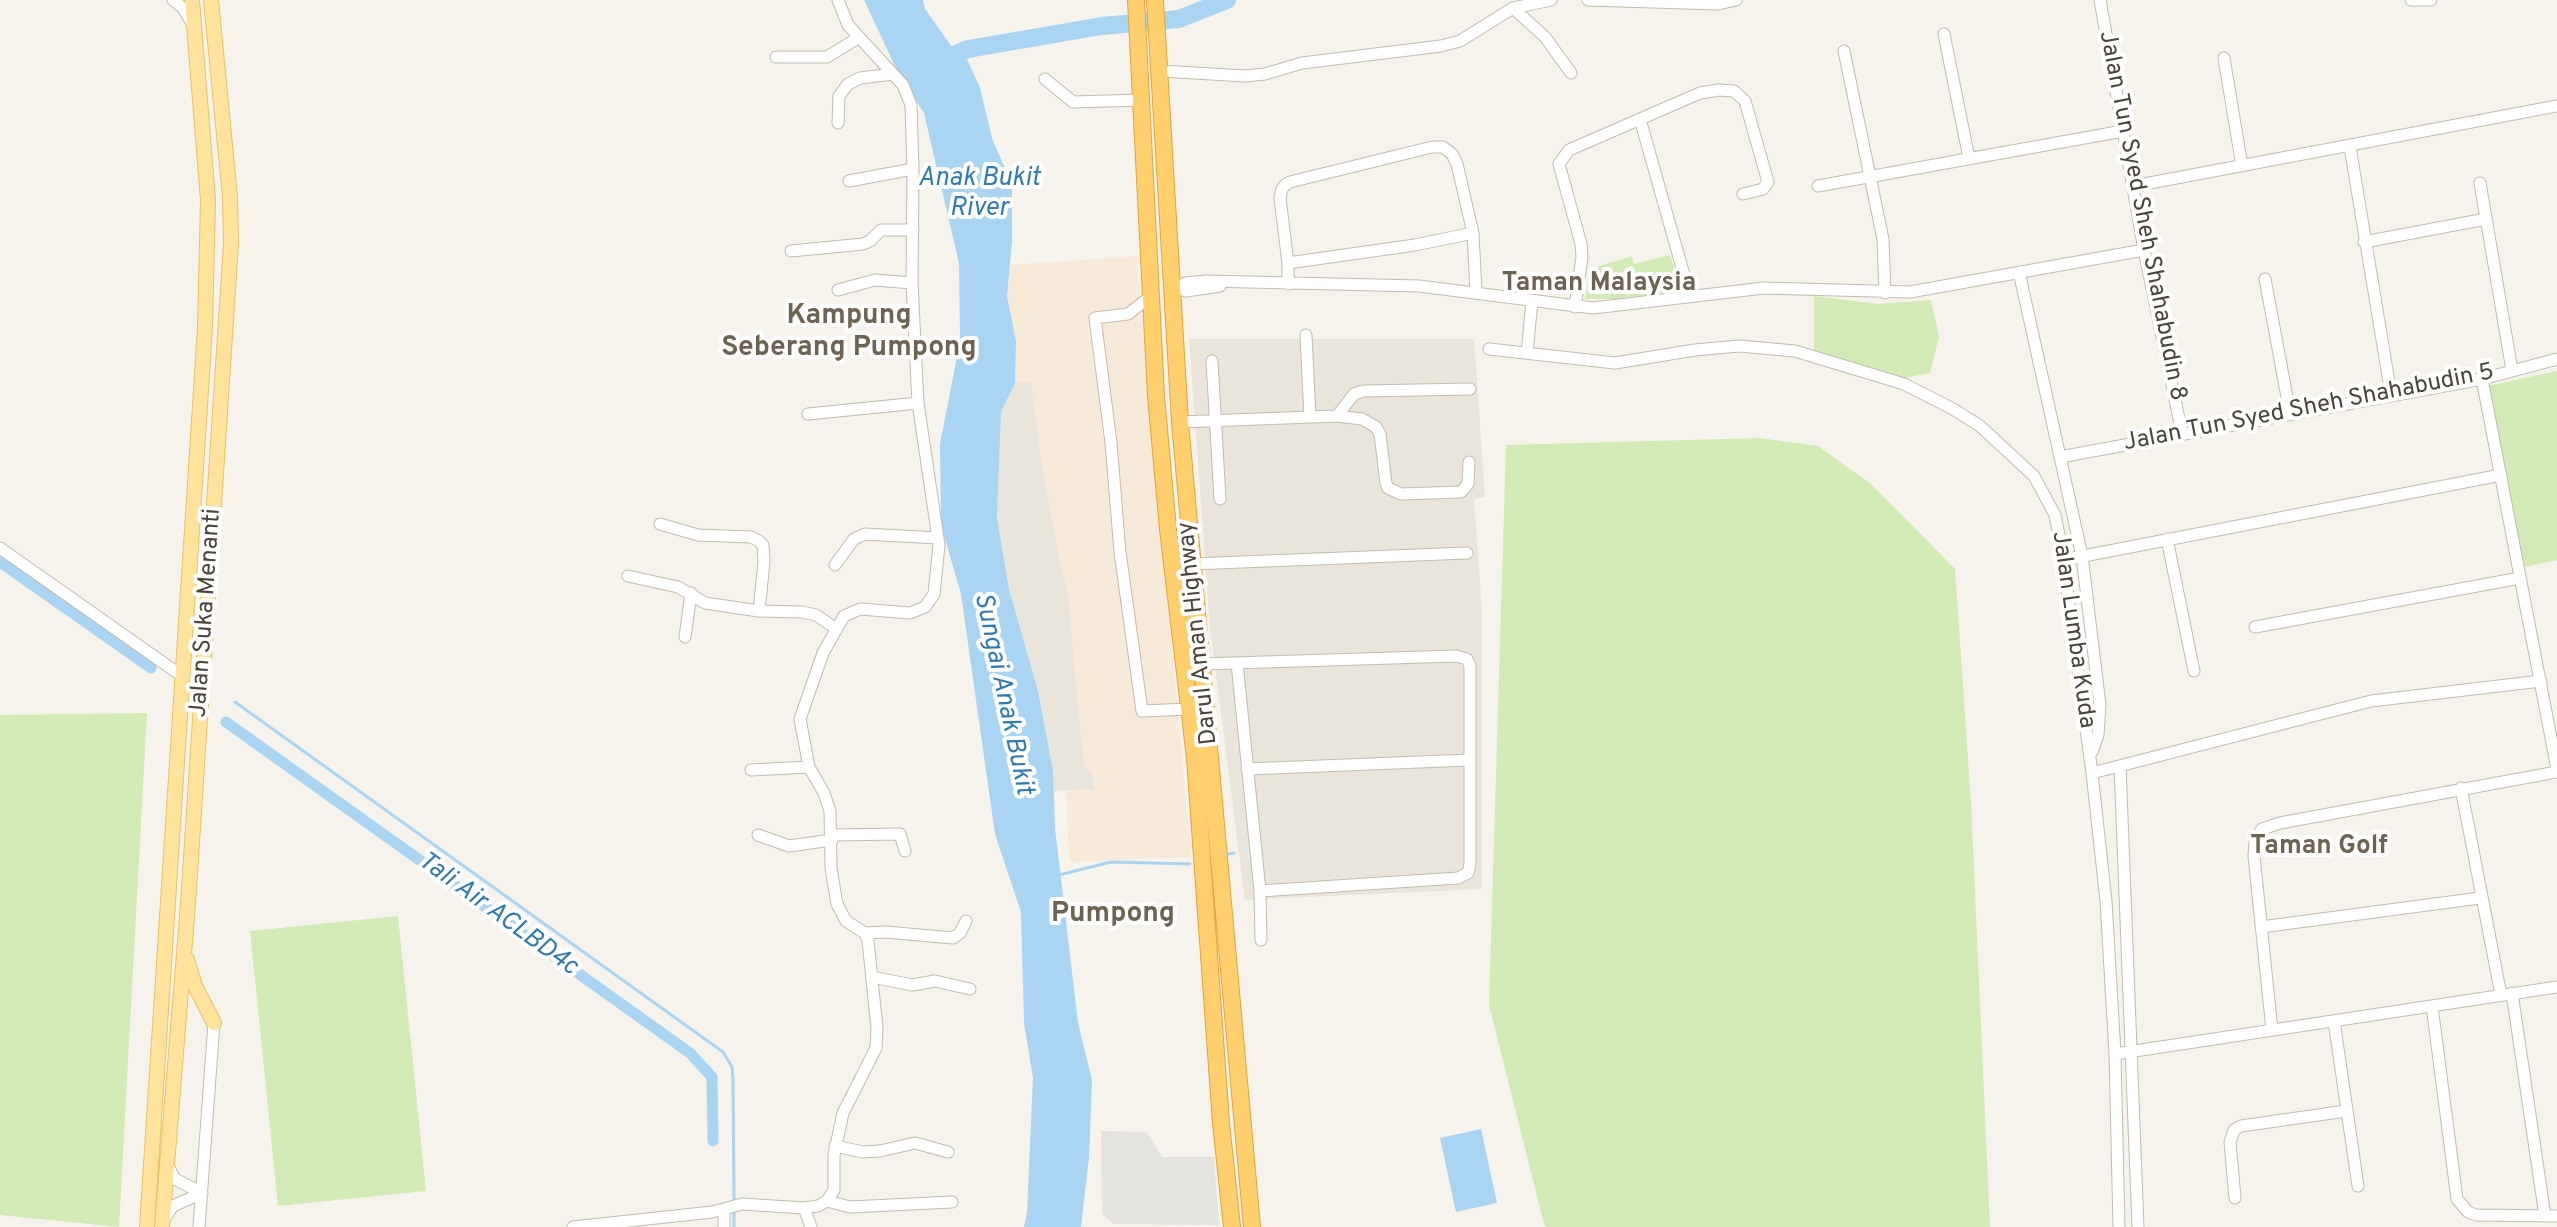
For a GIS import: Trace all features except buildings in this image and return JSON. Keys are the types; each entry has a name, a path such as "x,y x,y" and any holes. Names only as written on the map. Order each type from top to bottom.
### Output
{"highway":[{"name":"Darul Aman Highway","path":"1136,0 1154,351 1168,529 1203,841 1221,1123 1232,1227"},
{"name":"Darul Aman Highway","path":"1155,0 1180,422 1219,840 1236,1094 1252,1227"},
{"path":"1146,232 1161,278 1173,288 1162,297 1154,351"},
{"path":"1217,1064 1236,1094 1221,1123"}],"main road":[{"name":"Jalan Suka Menanti","path":"157,1226 182,676 205,328 208,200 192,0"},
{"name":"Jalan Suka Menanti","path":"157,1226 166,1163 185,942 231,243 230,197 211,0"},
{"path":"185,942 195,986 214,1023"}],"street":[{"path":"173,0 183,8 193,26"},
{"path":"838,0 842,15 858,38 903,85 911,105 912,283 918,403 939,556 934,594 925,607 910,613 853,610 844,616 835,628 800,719 809,767 830,811 831,868 839,912 846,921 865,933 953,938 960,933 966,921"},
{"path":"1160,71 1245,76 1265,74 1302,63 1441,46 1460,41 1513,8 1551,0"},
{"path":"1588,0 1718,4 1736,0"},
{"name":"Jalan Tun Syed Sheh Shahabudin 8","path":"2100,0 2144,250 2182,433"},
{"path":"2411,0 2431,0"},
{"path":"1513,8 1545,37 1571,73"},
{"path":"1944,34 1969,158"},
{"path":"776,57 827,57 858,38"},
{"path":"1844,51 1872,176 1885,254 1885,293"},
{"path":"2224,58 2242,166"},
{"path":"838,123 839,96 848,84 860,78 893,74"},
{"path":"1045,79 1073,102 1142,100"},
{"path":"1575,307 1581,244 1560,171 1561,158 1569,150 1711,90 1726,90 1741,95 1745,101 1768,182 1763,189 1743,194"},
{"path":"2134,186 2557,106"},
{"path":"1640,119 1690,296"},
{"path":"1818,186 2123,131"},
{"path":"1288,284 1280,198 1285,185 1432,147 1443,147 1452,154 1473,233 1476,292"},
{"path":"2350,147 2391,394"},
{"path":"849,181 913,169"},
{"path":"2480,183 2512,370"},
{"path":"2364,242 2486,219"},
{"path":"791,251 863,244 881,230 913,230"},
{"path":"1288,263 1415,245 1473,233"},
{"path":"1173,288 1185,283 1419,286 1575,307 1615,307 1764,288 1910,292 2144,250"},
{"path":"2019,272 2082,556 2100,705 2098,735 2090,756"},
{"path":"2265,279 2290,413"},
{"path":"838,290 875,280 912,283"},
{"path":"1150,297 1128,314 1095,318 1111,443 1120,552 1142,711 1189,709"},
{"path":"1527,353 1532,301"},
{"path":"1306,335 1310,417"},
{"name":"Jalan Lumba Kuda","path":"1489,349 1615,363 1718,347 1776,348 1867,371 1904,384 1980,426 2034,476 2055,515 2092,773 2106,901 2115,1054 2119,1227"},
{"name":"Jalan Tun Syed Sheh Shahabudin 5","path":"2060,457 2482,379 2557,359"},
{"path":"1212,361 1220,499"},
{"path":"2272,1030 2253,848 2262,829 2557,770 2482,379"},
{"path":"1337,416 1354,394 1363,391 1470,389"},
{"path":"808,414 918,403"},
{"path":"1180,422 1337,416 1362,419 1376,427 1380,434 1386,483 1394,492 1401,494 1461,492 1468,484 1469,462"},
{"path":"2063,560 2501,475"},
{"path":"660,524 698,535 751,537 759,541 763,545 764,562 759,611"},
{"path":"835,565 860,535 938,538"},
{"path":"2167,539 2194,671"},
{"path":"0,548 182,676"},
{"path":"1192,564 1467,553"},
{"path":"628,576 678,587 701,602 759,611 816,615 835,628"},
{"path":"2255,627 2520,578"},
{"path":"685,637 691,593"},
{"path":"1201,664 1463,657 1470,666 1470,869 1465,875 1260,891"},
{"path":"1237,663 1260,891 1261,940"},
{"path":"2092,773 2371,701 2541,681"},
{"path":"1247,769 1469,760"},
{"path":"2120,766 2138,1227"},
{"path":"751,770 809,767"},
{"path":"2432,1006 2457,1199 2468,1212 2476,1215 2551,1216 2507,994 2480,898 2461,788"},
{"path":"758,835 776,844 789,846 832,837 900,834 905,851"},
{"path":"2261,927 2480,898"},
{"path":"573,1227 712,1212 742,1204 804,1208 827,1201 834,1190 835,1146 843,1113 876,1048 872,977 865,933"},
{"path":"872,977 912,985 935,981 970,989"},
{"path":"2115,1054 2557,987"},
{"path":"2334,1021 2358,1186"},
{"path":"199,1227 214,1023"},
{"path":"2235,1198 2230,1142 2234,1130 2241,1126 2346,1111"},
{"path":"835,1146 863,1152 915,1143 948,1152"},
{"path":"166,1163 175,1179 202,1193"},
{"path":"157,1226 173,1206 202,1193"},
{"path":"827,1201 850,1207 952,1202"},
{"path":"804,1208 811,1227"},
{"path":"724,1209 724,1227"}],"shaded area":[{"path":"1137,256 1191,857 1069,862 1066,790 1095,789 1095,774 1084,767 1067,587 1041,458 1031,381 1015,383 1016,341 1007,297 1010,265"},
{"path":"1189,339 1474,339 1485,497 1474,499 1482,609 1482,889 1245,900 1210,628"},
{"path":"1031,380 1041,458 1067,587 1095,789 1054,791 1053,769 1038,691 1009,589 997,518 1001,412 1015,383"},
{"path":"1101,1131 1147,1132 1162,1157 1214,1157 1219,1225 1114,1224 1102,1214"}],"green space":[{"path":"1670,255 1679,282 1671,292 1615,299 1585,299 1590,269 1632,256 1634,264"},
{"path":"1814,296 1878,304 1931,300 1939,337 1930,373 1905,378 1814,353"},
{"path":"2557,371 2557,560 2525,567 2487,386"},
{"path":"1759,438 1818,446 1871,484 1955,569 1971,802 1990,1227 1547,1227 1544,1224 1489,1005 1506,445"},
{"path":"147,713 119,1227 0,1215 0,715"},
{"path":"398,916 426,1191 278,1206 250,931"}],"water":[{"name":"Anak Bukit River","path":"864,0 923,0 925,9 952,47 968,49 967,59 980,88 992,138 1012,177 1012,242 1007,296 1016,341 1015,383 1001,412 997,518 1009,589 1038,691 1053,770 1055,828 1078,1023 1092,1080 1089,1157 1081,1227 1024,1227 1033,1078 1024,1023 1021,912 995,834 961,594 941,525 940,444 960,341 959,263 924,113 895,66"},
{"path":"1481,1129 1497,1203 1456,1212 1440,1138"}],"waterway":[{"path":"946,58 968,49 1102,26 1179,19 1227,0"},
{"name":"Tali Air ACLBD4c","path":"0,562 151,668"},
{"path":"235,702 723,1052 732,1067 733,1079 734,1199"},
{"name":"Tali Air ACLBD4c","path":"226,722 690,1053 712,1077 713,1141"},
{"path":"1228,854 1234,853"},
{"path":"1059,875 1111,862 1190,864"},
{"path":"734,1212 734,1227"}],"district":[{"name":"Taman Malaysia","path":"1599,285"},
{"name":"Kampung Seberang Pumpong","path":"849,333"},
{"name":"Taman Golf","path":"2319,848"},
{"name":"Pumpong","path":"1113,915"}],"water label":[{"name":"Sungai Anak Bukit","path":"1002,694"}]}
